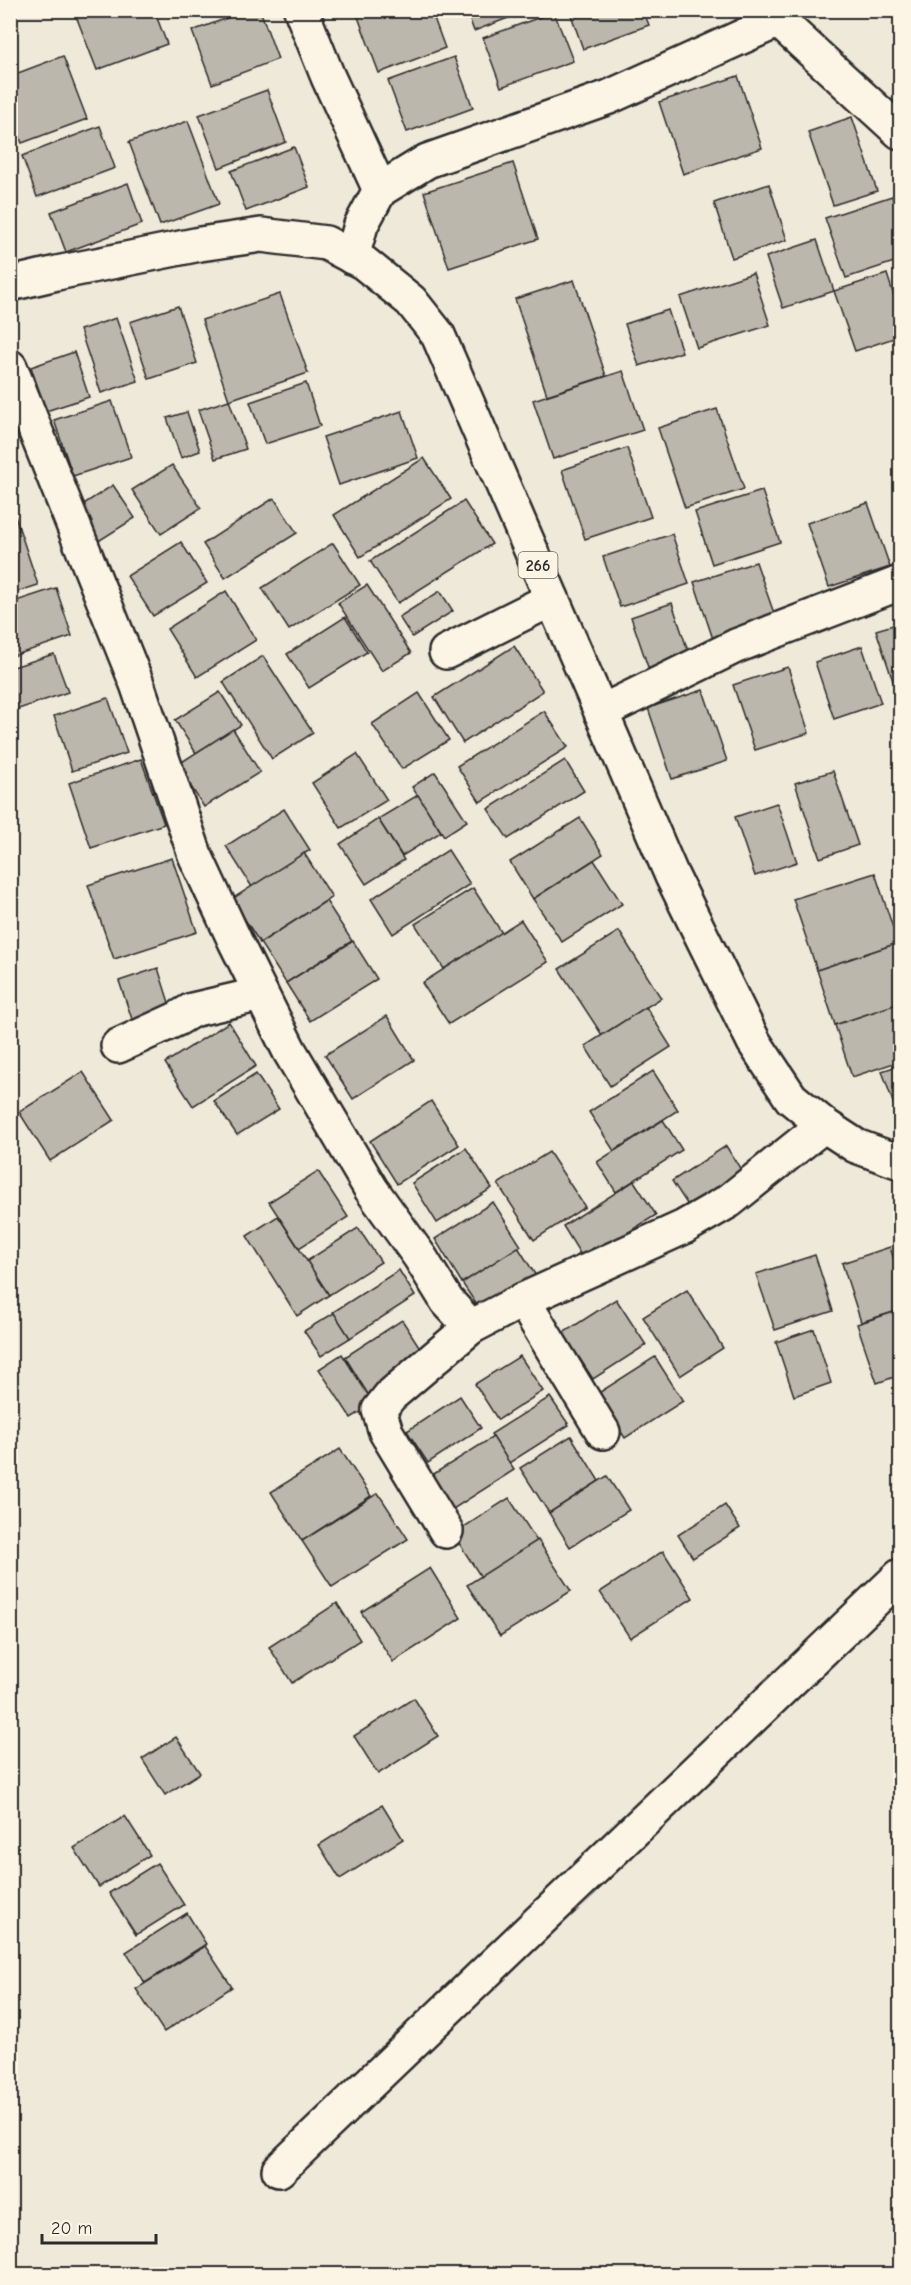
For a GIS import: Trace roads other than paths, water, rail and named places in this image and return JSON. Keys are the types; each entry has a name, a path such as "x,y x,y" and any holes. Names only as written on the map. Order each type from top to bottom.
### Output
{"street":[{"path":"301,10 328,77 380,190"},
{"path":"352,257 361,225 380,190 428,161 609,97 773,15 900,132"},
{"name":"266","path":"10,284 200,244 261,235 326,243 364,263 411,301 438,335 672,876 754,1042 791,1098 824,1125 856,1146 900,1162"},
{"path":"10,367 137,684 195,855 261,994 289,1050 371,1189 420,1257 447,1301 471,1327"},
{"path":"601,712 736,645 900,583"},
{"path":"446,652 552,599"},
{"path":"118,1046 192,1010 261,994"},
{"path":"446,1531 387,1432 380,1410 390,1396 471,1327 523,1300 684,1227 729,1201 824,1125"},
{"path":"523,1300 603,1432"},
{"path":"279,2170 900,1575"}]}
